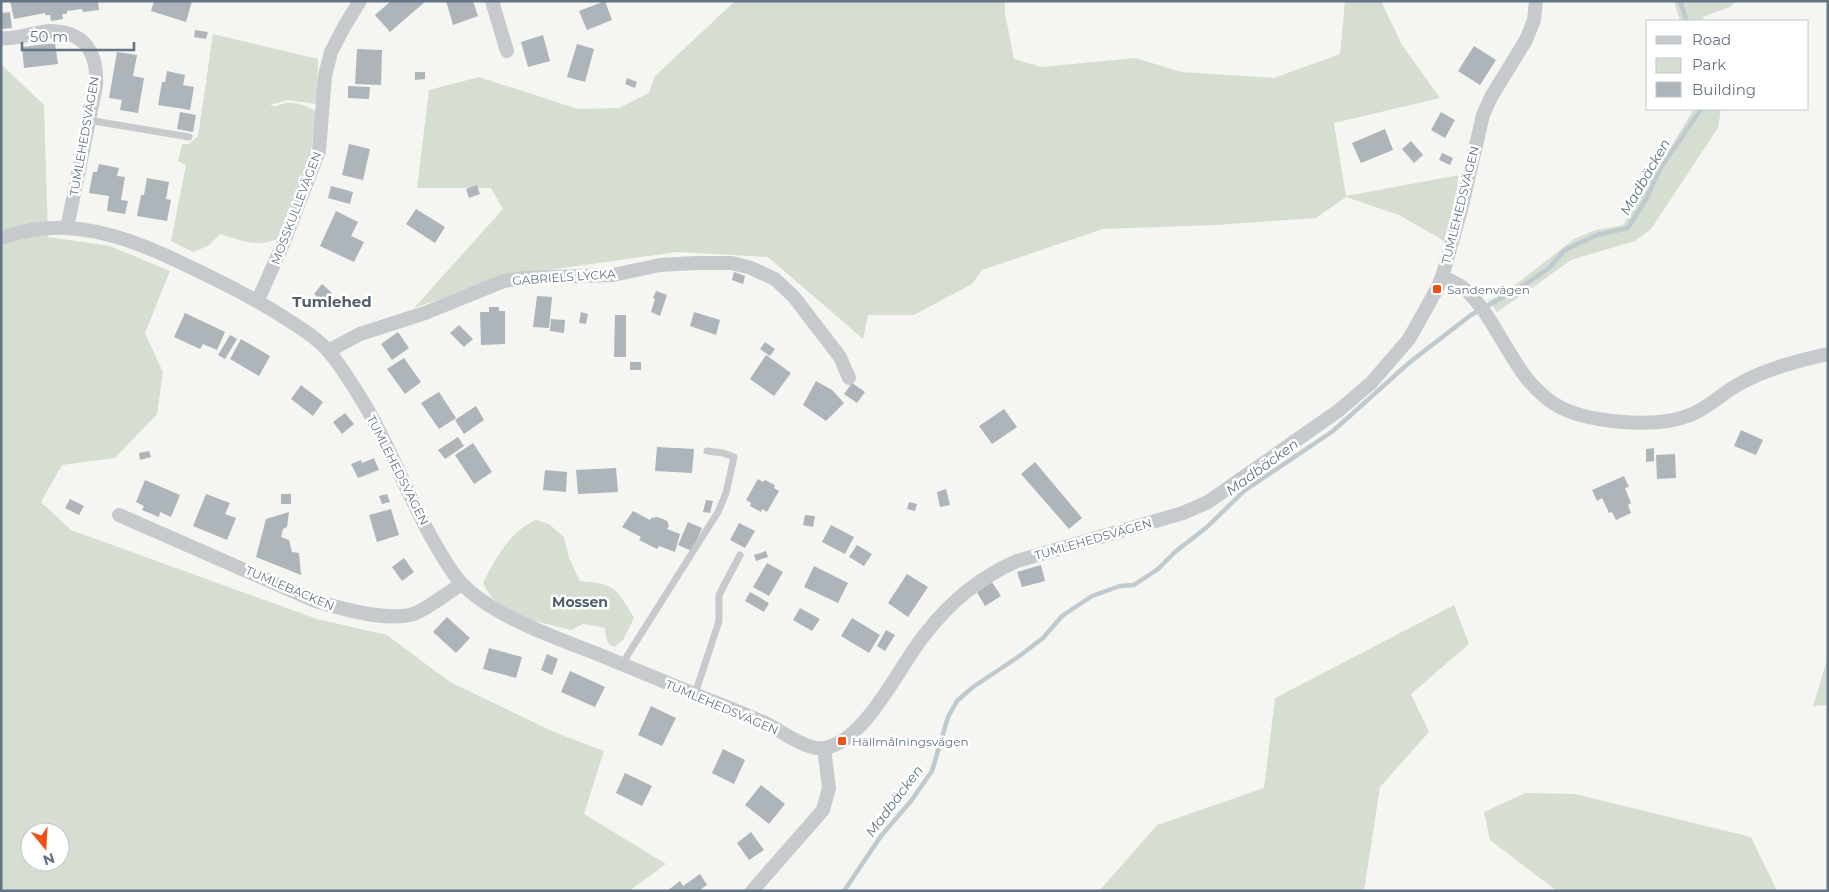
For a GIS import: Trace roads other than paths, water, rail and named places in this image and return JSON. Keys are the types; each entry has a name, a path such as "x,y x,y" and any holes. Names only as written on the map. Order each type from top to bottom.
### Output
{"street":[{"name":"MOSSKULLEVÄGEN","path":"258,300 283,244 319,151 325,76 331,52 360,1"},
{"path":"492,1 506,51"},
{"name":"TUMLEHEDSVÄGEN","path":"1,238 43,229 67,228 99,233 126,240 167,256 258,300 305,331 328,351 356,390 444,560 462,584 506,615 555,637 766,723 808,746 824,748 842,741 854,732 870,715 909,654 927,631 962,594 980,580 1017,561 1183,513 1208,502 1338,411 1371,383 1409,339 1437,289 1461,210 1483,114 1491,97 1526,40 1534,20 1536,1"},
{"name":"TUMLEHEDSVÄGEN","path":"1,38 14,38 50,31 70,35 84,42 94,57 97,74 96,86 67,228"},
{"name":"GABRIELS LYCKA","path":"328,351 360,334 425,313 504,281 523,278 613,275 660,265 696,262 732,263 751,268 775,279 794,297 840,357 848,378"},
{"path":"1442,277 1463,288 1475,300 1521,372 1546,397 1554,404 1568,411 1587,417 1646,423 1671,421 1689,416 1740,383 1760,374 1828,354"},
{"name":"TUMLEBACKEN","path":"119,515 313,600 342,609 394,615 416,613 462,584"},
{"path":"752,891 823,810 829,788 824,748"}],"lane":[{"path":"88,120 190,137"},
{"path":"622,664 718,512 726,493 734,457 723,452 707,451"},
{"path":"695,694 720,621 719,594 740,555"}],"waterway":[{"name":"Madbäcken","path":"1680,1 1687,20"},
{"name":"Madbäcken","path":"844,891 881,836 911,801 932,771 948,717 957,701 973,687 1043,638 1062,616 1092,596 1120,586 1134,585 1158,569 1175,552 1207,527 1244,491 1333,431 1410,362 1471,315 1521,287 1548,269 1565,250 1597,235 1628,228 1646,199 1660,169 1700,110"}],"place":[{"name":"Sandenvägen","path":"1437,289"},
{"name":"Hällmålningsvägen","path":"842,741"}],"district":[{"name":"Tumlehed","path":"332,301"},
{"name":"Mossen","path":"580,602"}]}
